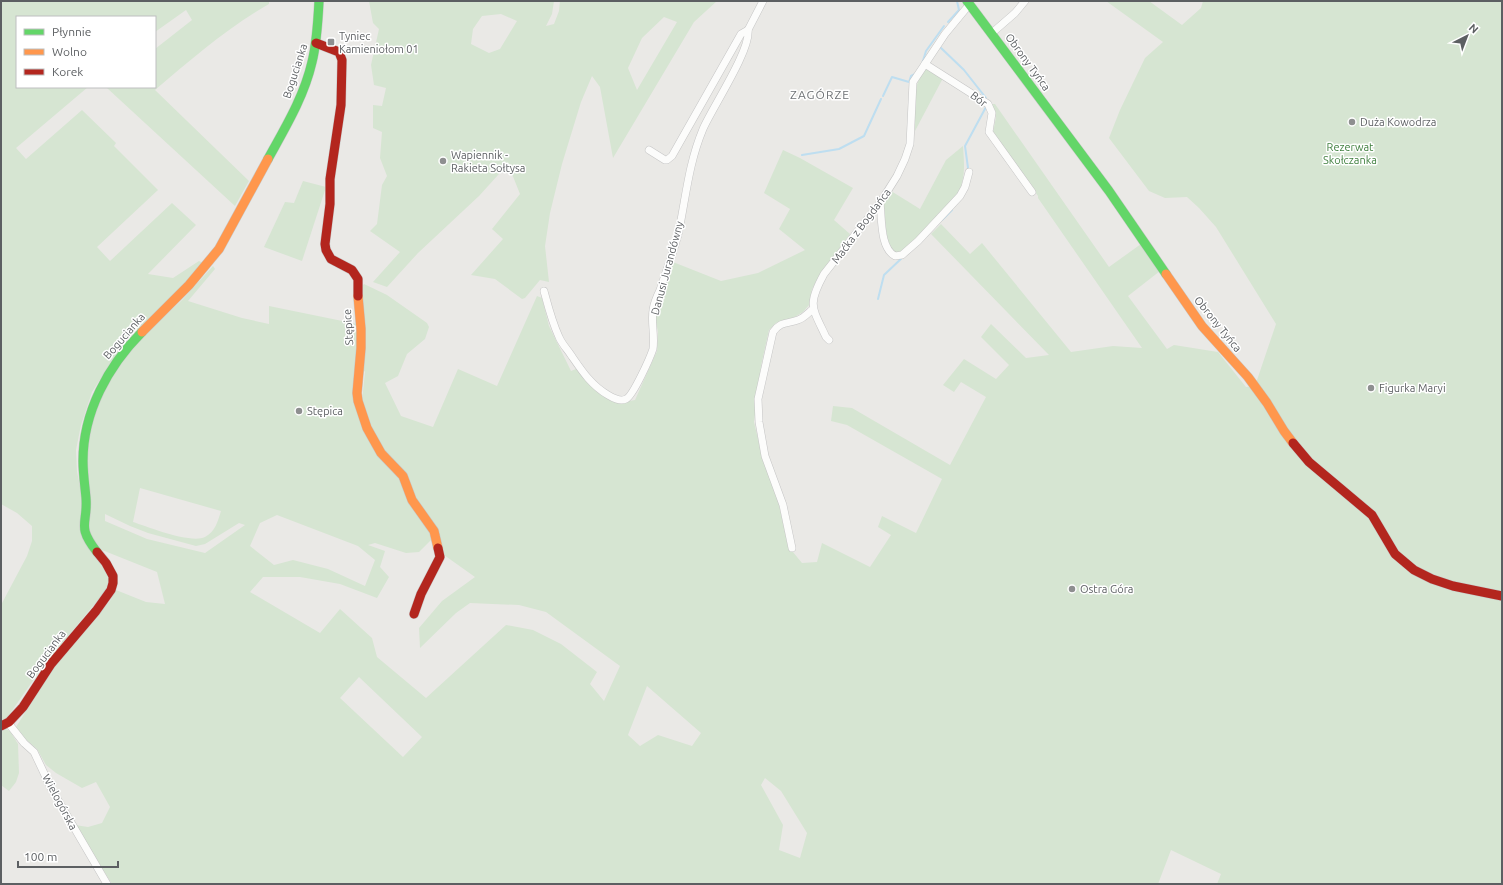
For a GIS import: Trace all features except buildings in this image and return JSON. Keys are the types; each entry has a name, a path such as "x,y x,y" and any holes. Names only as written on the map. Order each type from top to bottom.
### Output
{"street":[{"name":"Bogucianka","path":"5,725 18,714 50,665 102,604 113,584 110,569 89,542 83,530 86,490 82,458 90,416 99,391 113,365 130,345 208,265 219,249 287,125 302,94 312,63 316,43 319,1"},
{"name":"Danusi Jurandówny","path":"544,290 551,317 560,339 588,379 601,391 614,398 625,400 635,389 653,349 653,308 678,236 690,164 696,145 741,56 749,35 748,30 763,1"},
{"path":"992,33 1015,13 1025,1"},
{"name":"Obrony Tyńca","path":"968,3 1109,191 1202,326 1248,377 1267,403 1284,431 1309,462 1372,515 1395,554 1414,570 1432,579 1453,586 1502,596"},
{"name":"Maćka z Bogdańca","path":"813,309 812,305 814,294 824,274 880,203 897,176 905,160 910,144 913,82 968,3"},
{"path":"649,150 665,160 672,156 741,34 748,30"},
{"name":"Stępice","path":"316,43 339,52 342,60 341,105 330,179 330,204 325,244 326,250 331,259 352,270 358,279 358,303 361,329 358,401 367,428 381,453 402,476 412,500 434,531 440,557 432,576 421,594 414,614"},
{"name":"Bór","path":"925,64 988,104 992,113 989,132 1032,192"},
{"path":"880,203 885,245 890,253 896,256 902,255 928,231 960,196 965,188 969,172"},
{"path":"792,548 783,506 765,456 759,422 758,399 766,358 773,332 777,327 786,322 801,319 813,309 826,337 829,340"},
{"name":"Wielogórska","path":"5,725 34,752 51,788 107,884"}],"green space":[{"path":"1,1 269,1 269,4 238,23 196,55 155,90 249,181 235,206 107,88 156,88 156,48 192,20 186,10 156,31 156,16 16,16 16,88 87,88 16,148 26,159 82,110 116,143 114,146 158,190 97,247 110,261 172,203 196,225 148,274 173,278 199,261 203,263 110,364 92,392 81,425 76,450 77,472 83,499 80,527 108,574 109,581 106,590 42,668 6,719 1,720 1,605 27,556 32,541 32,526 17,513 1,504"},
{"path":"369,1 554,1 552,14 546,26 554,24 559,11 560,1 717,1 694,22 613,158 600,87 592,76 581,102 562,164 550,213 545,246 549,282 540,280 525,298 522,299 495,279 471,275 503,239 492,229 520,194 508,164 479,196 418,253 387,287 373,282 400,252 370,231 377,224 382,185 387,176 380,158 382,132 373,128 373,105 382,106 386,88 374,85 371,65 379,29 373,23","holes":["501,14 517,21 500,49 489,53 471,44 473,29 482,16","664,17 677,22 637,90 628,68 642,38"]},
{"name":"Rezerwat Skołczanka","path":"1106,1 1149,1 1182,25 1201,8 1203,1 1502,1 1502,884 1217,884 1221,874 1171,850 1158,884 112,884 75,825 88,827 102,823 110,807 96,782 82,788 56,773 46,765 37,749 23,737 16,727 54,667 110,601 116,590 146,602 165,604 157,572 102,550 92,537 87,527 91,498 84,453 88,425 100,395 115,370 133,345 182,300 213,266 215,269 188,301 242,318 269,324 269,306 357,324 355,402 366,432 379,456 401,477 402,470 383,450 369,423 362,401 365,372 361,367 363,326 360,288 364,284 387,295 427,323 429,327 425,339 407,354 398,376 385,383 401,416 433,427 458,369 497,386 537,296 542,298 549,326 571,371 576,369 592,386 618,403 635,400 657,351 658,332 653,308 673,262 721,281 758,273 805,250 779,229 790,209 764,193 783,150 853,188 834,220 850,234 820,275 812,289 809,305 803,312 793,318 776,323 769,330 761,366 754,422 763,460 779,504 788,546 802,563 817,562 822,543 870,567 891,535 878,527 882,516 916,533 942,479 847,425 831,421 833,406 852,408 950,465 986,397 961,382 954,392 943,385 964,359 996,379 1009,365 981,337 991,324 1026,358 1049,355 931,234 941,224 970,254 982,243 1071,352 1113,346 1142,348 993,132 996,117 992,104 995,104 1109,267 1141,244 1160,271 1128,296 1167,349 1174,345 1218,352 1246,387 1255,386 1276,324 1216,227 1199,208 1187,197 1165,198 1149,191 1109,138 1120,110 1145,58 1163,42","holes":["140,488 221,511 216,526 208,535 199,539 180,537 133,522","105,514 148,533 196,546 205,544 239,523 245,525 205,553 147,539 105,521","277,515 358,546 375,560 365,586 328,569 293,560 274,565 250,546 260,523","431,540 442,544 444,555 475,577 442,601 419,628 420,648 456,613 470,603 519,605 546,612 620,666 604,701 590,684 597,672 561,644 533,630 506,625 426,698 377,657 372,638 340,609 320,633 250,592 263,577 300,577 340,584 377,598 389,577 380,567 385,551 368,545 375,543 406,553 419,552","359,677 422,737 403,757 340,698","647,686 701,733 692,746 658,735 640,746 628,735","765,778 781,791 807,833 800,858 779,850 783,825 761,785"]},
{"path":"925,69 932,70 943,78 915,131 915,92 920,77"},
{"path":"963,146 964,175 959,192 906,249 897,254 892,251 887,244 884,205 885,199 891,191 920,209 946,160"},
{"path":"303,181 326,187 302,261 264,247 285,202 294,203"},
{"path":"5,729 10,731 18,744 19,773 16,782 9,791 1,785 1,730"}],"waterway":[{"path":"948,22 959,10 957,1"},
{"path":"922,64 926,51 944,26"},
{"path":"940,47 964,70 986,98"},
{"path":"883,96 892,77 909,82 911,76 915,74"},
{"path":"802,155 839,149 864,136 881,99"},
{"path":"968,168 965,146 986,107"},
{"path":"942,220 952,210"},
{"path":"878,299 884,275 903,257"}],"traffic: fast":[{"path":"268,159 299,100 309,75 315,47 319,1"},
{"path":"967,1 1109,191 1166,274"},
{"path":"97,552 87,536 84,525 86,498 83,461 87,425 108,375 118,360 142,332"}],"traffic: slow":[{"path":"142,332 189,285 219,249 268,159"},
{"path":"1166,274 1202,326 1248,377 1293,443"},
{"path":"358,296 361,329 357,393 358,401 367,428 381,453 403,476 412,500 434,531 438,548"}],"traffic: jam":[{"path":"316,43 339,52 342,60 341,105 330,179 330,204 325,244 326,250 331,259 352,270 358,279 358,296"},
{"path":"1293,443 1309,462 1372,515 1395,554 1414,570 1432,579 1453,586 1502,596"},
{"path":"414,614 421,594 440,557 438,548"},
{"path":"1,726 9,722 23,707 51,664 96,611 111,590 113,576 106,563 97,552"}],"place":[{"name":"Tyniec Kamieniołom 01","path":"331,42"},
{"name":"Duża Kowodrza","path":"1352,122"},
{"name":"Wapiennik - Rakieta Sołtysa","path":"443,161"},
{"name":"Figurka Maryi","path":"1371,388"},
{"name":"Stępica","path":"299,411"},
{"name":"Ostra Góra","path":"1072,589"}],"district":[{"name":"ZAGÓRZE","path":"820,94"}]}
